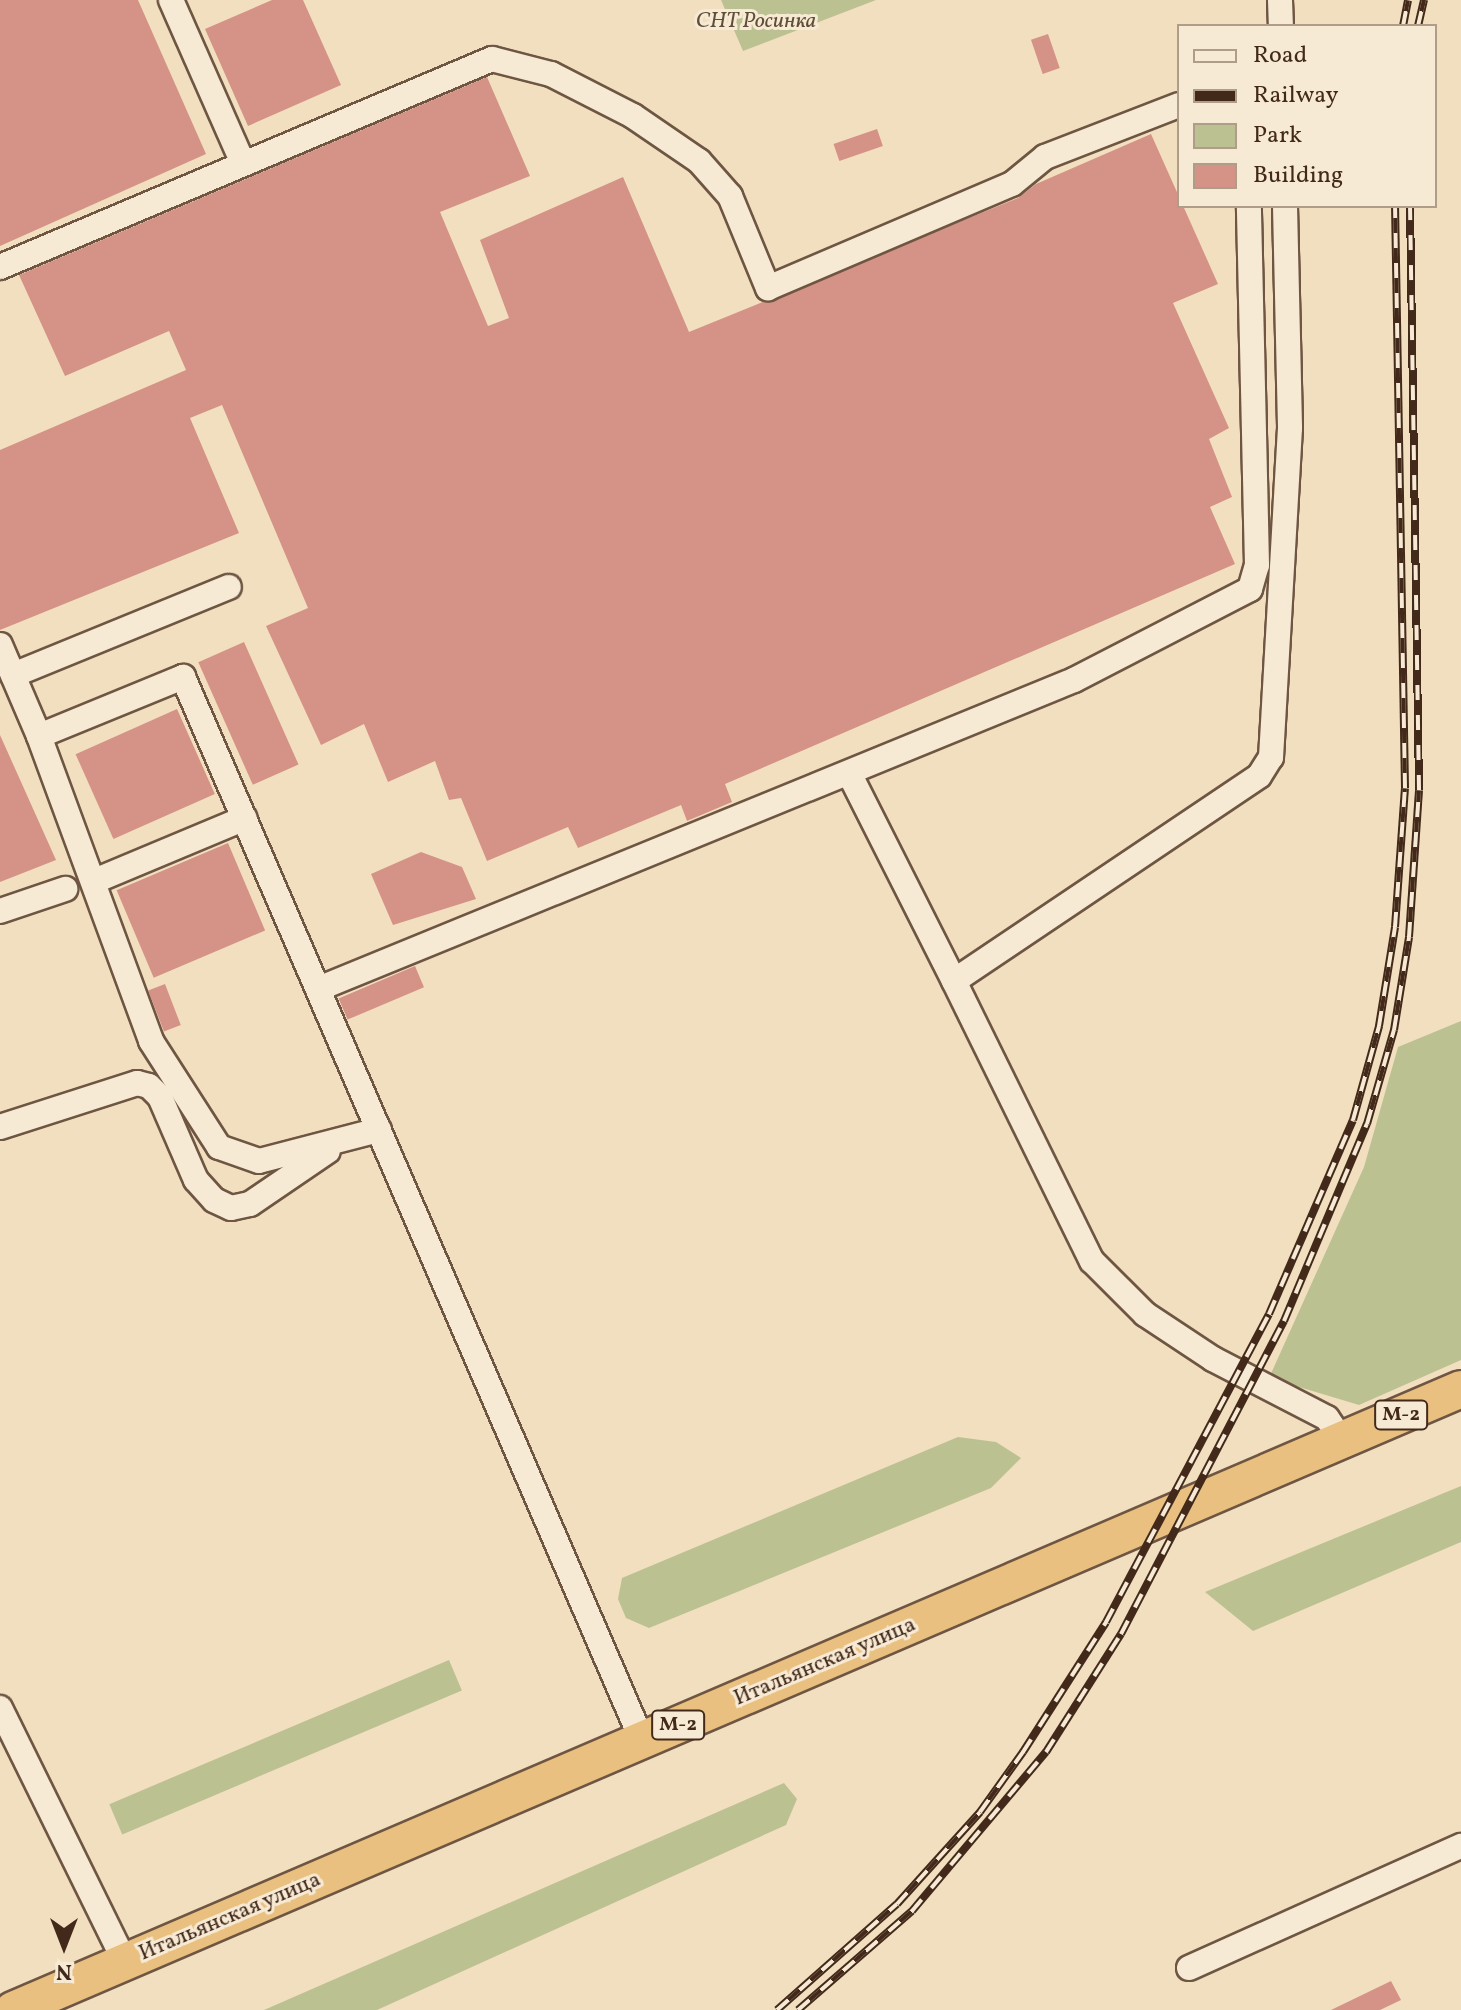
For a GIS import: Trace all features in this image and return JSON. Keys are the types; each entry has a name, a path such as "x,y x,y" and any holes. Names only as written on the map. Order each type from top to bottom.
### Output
{"highway":[{"name":"Итальянская улица","path":"13,2010 1461,1389"}],"street":[{"path":"171,0 243,163"},
{"path":"1280,0 1281,24"},
{"path":"0,267 469,66 510,60 633,116 699,161 730,196 768,288 1012,184 1045,157 1177,106"},
{"path":"318,989 1074,680 1250,589 1257,565 1249,208"},
{"path":"954,981 1259,776 1271,757 1290,428 1285,208"},
{"path":"13,675 229,587"},
{"path":"0,645 97,880 151,1041 219,1147 259,1161 379,1130"},
{"path":"39,736 183,677 642,1740"},
{"path":"849,773 1092,1261 1145,1314 1213,1359 1327,1418 1342,1440"},
{"path":"97,880 245,818"},
{"path":"0,911 65,889"},
{"path":"0,1127 137,1083 149,1086 160,1097 196,1180 214,1200 231,1208 250,1204 343,1141"},
{"path":"0,1708 125,1962"},
{"path":"1189,1968 1461,1846"}],"green space":[{"name":"СНТ Росинка","path":"721,0 876,0 743,51"},
{"path":"1461,1021 1461,1360 1359,1405 1269,1378 1364,1167 1398,1047"},
{"path":"958,1437 996,1442 1021,1458 991,1488 649,1628 626,1618 618,1599 622,1578"},
{"path":"1461,1486 1461,1542 1253,1631 1205,1592"},
{"path":"449,1660 462,1690 122,1835 109,1804"},
{"path":"784,1783 797,1799 786,1825 377,2010 264,2010"}],"building":[{"path":"0,0 138,0 206,154 0,246"},
{"path":"272,0 303,0 341,85 248,126 205,29"},
{"path":"1048,34 1060,68 1043,74 1031,40"},
{"path":"487,77 530,176 440,212 488,326 509,318 480,240 623,177 689,332 1018,198 1036,184 1151,134 1177,192 1177,208 1184,208 1218,284 1173,303 1229,428 1209,439 1232,497 1210,507 1235,564 725,784 732,802 687,821 681,805 578,848 568,827 487,861 461,798 449,800 435,761 388,782 364,724 321,745 266,626 308,608 222,405 190,418 239,533 0,630 0,450 186,370 169,331 65,376 19,275"},
{"path":"877,129 883,146 839,161 834,144"},
{"path":"244,642 299,764 253,785 198,662"},
{"path":"177,709 215,794 113,839 76,754"},
{"path":"0,735 56,860 0,882"},
{"path":"228,843 265,930 154,978 117,890"},
{"path":"421,852 462,867 476,899 393,925 371,874"},
{"path":"415,966 424,987 348,1020 339,998"},
{"path":"165,984 181,1025 164,1032 148,990"},
{"path":"1391,1981 1401,2000 1380,2010 1331,2010"}],"railway":[{"path":"1403,24 1408,0"},
{"path":"1418,24 1424,0"},
{"path":"777,2010 897,1904 980,1812 1023,1752 1106,1622 1269,1314 1353,1120 1379,1026 1395,927 1405,788 1395,208"},
{"path":"798,2010 912,1911 1046,1752 1121,1634 1284,1321 1367,1124 1394,1030 1409,937 1419,790 1410,208"}]}
